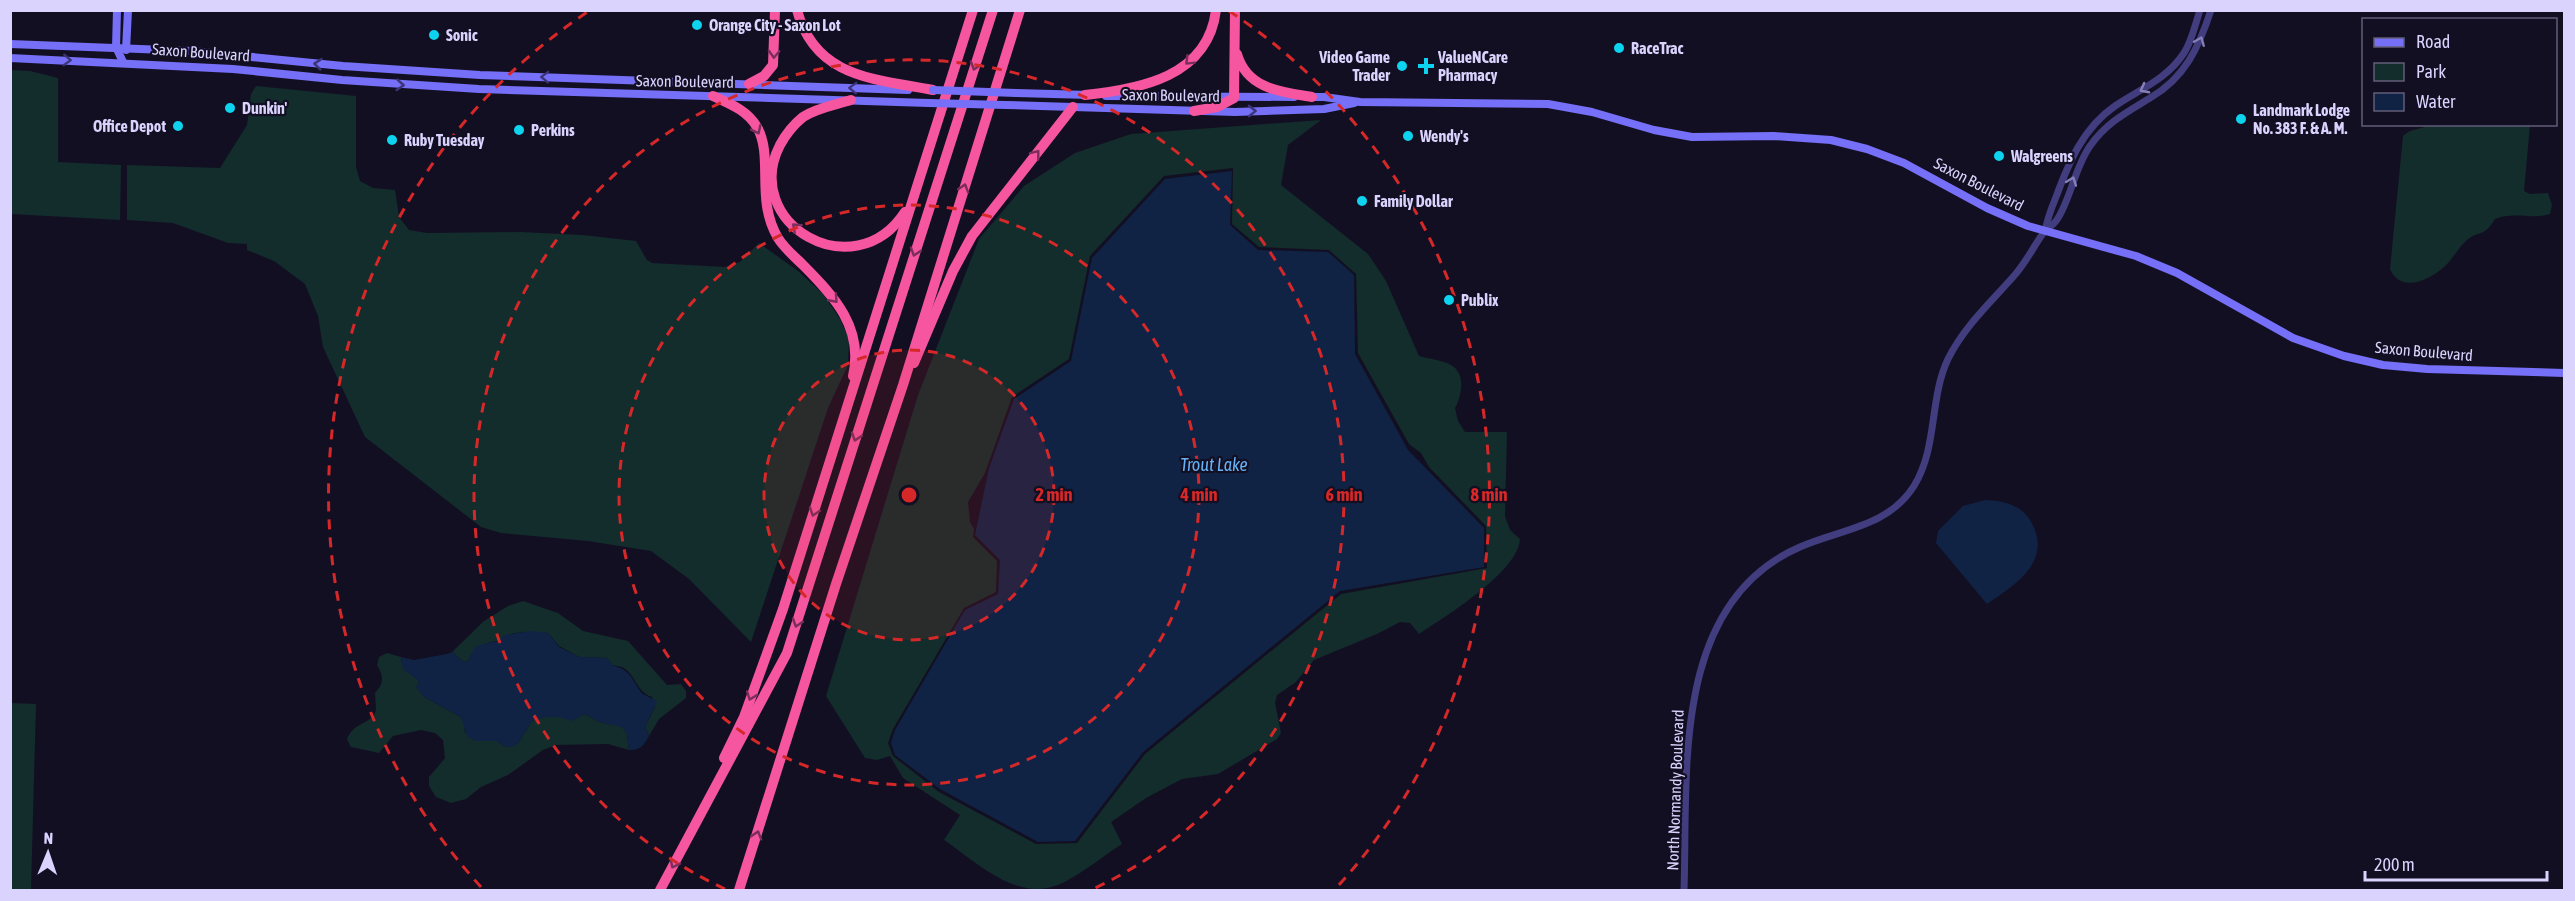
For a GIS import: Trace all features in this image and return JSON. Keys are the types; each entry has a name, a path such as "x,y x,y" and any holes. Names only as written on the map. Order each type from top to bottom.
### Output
{"highway":[{"path":"749,84 764,76 773,65 775,10"},
{"path":"797,10 805,33 814,46 835,65 863,76 933,90"},
{"path":"688,837 744,717 783,609 844,416 860,374 971,10"},
{"path":"660,891 787,653 993,10"},
{"path":"740,891 836,584 903,385 1013,31 1022,10"},
{"path":"1085,95 1116,92 1175,73 1190,62 1207,39 1214,25 1215,10"},
{"path":"1194,111 1227,103 1234,98 1235,10"},
{"path":"1235,47 1244,68 1260,85 1273,90 1312,97"},
{"path":"713,96 742,110 759,130 763,147 765,200 769,222 779,241 841,307 851,329 855,368 844,416"},
{"path":"851,100 805,116 790,129 783,139 774,159 772,181 783,213 799,231 815,242 827,246 851,247 871,242 887,232 901,218 912,198"},
{"path":"903,385 922,350 953,272 972,236 1073,107"}],"main road":[{"path":"117,10 116,47 123,62"},
{"path":"123,62 127,47 128,10"},
{"name":"Saxon Boulevard","path":"10,44 127,47 374,69 749,84 1085,95 1312,97 1360,102 1548,104 1592,112 1646,128 1692,137 1774,136 1831,140 1867,149 1904,163 1987,208 2045,232 2136,256 2177,273 2293,338 2344,356 2383,364 2427,369 2565,373"},
{"name":"Saxon Boulevard","path":"10,58 123,62 233,69 373,83 584,94 1194,111 1324,109 1360,102"},
{"path":"342,80 366,75 374,69"},
{"path":"373,83 382,75 397,70"}],"street":[{"name":"North Normandy Boulevard","path":"2045,232 2047,218 2067,165 2083,138 2110,110 2147,88 2168,72 2184,52 2200,10"},
{"name":"North Normandy Boulevard","path":"1684,891 1691,707 1698,678 1714,634 1732,603 1764,568 1787,552 1877,521 1898,505 1913,487 1926,462 1939,383 1960,336 2027,261 2045,232 2057,220 2077,169 2094,140 2110,124 2157,94 2178,77 2196,52 2211,10"}],"green space":[{"path":"11,70 30,71 58,78 58,162 121,165 120,220 11,214"},
{"path":"256,86 356,96 356,167 360,181 373,188 395,190 399,217 409,230 427,233 520,232 583,235 636,241 647,260 652,263 725,267 740,262 759,243 798,271 823,294 840,319 849,339 848,365 828,408 751,642 689,579 651,551 588,541 501,533 481,527 365,437 323,347 318,316 305,284 274,261 247,250 247,244 228,243 173,223 127,220 127,165 220,168 247,125 251,94"},
{"path":"1321,120 1288,145 1281,185 1368,254 1386,281 1419,356 1444,362 1459,373 1461,385 1455,408 1458,421 1465,432 1507,432 1505,516 1510,530 1520,539 1516,552 1494,579 1462,605 1419,634 1410,623 1400,622 1314,660 1296,682 1277,695 1275,703 1281,733 1277,739 1218,774 1182,779 1146,798 1111,822 1122,844 1063,883 1040,889 1025,888 996,876 944,840 960,815 903,778 890,756 877,760 865,758 826,696 918,395 979,239 1024,186 1075,153 1131,134","holes":["1233,168 1232,224 1259,247 1329,250 1356,274 1358,353 1409,444 1421,453 1429,467 1486,526 1487,568 1341,594 1145,754 1077,843 1036,844 939,792 893,756 888,743 893,729 964,608 996,592 997,561 973,537 974,529 970,522 968,502 985,473 1012,397 1069,359 1090,256 1164,176"]},
{"path":"2426,126 2530,126 2524,191 2530,194 2548,193 2552,205 2550,214 2495,219 2484,232 2470,237 2448,263 2432,276 2416,282 2401,281 2390,269 2403,136"},
{"path":"523,601 558,613 583,631 628,641 667,685 681,684 686,691 686,698 659,719 649,736 645,727 655,707 652,697 643,691 627,670 612,665 607,658 579,657 559,646 548,633 535,632 515,633 498,641 484,644 476,649 468,661 464,662 452,652 484,621 508,606"},
{"path":"387,653 401,657 404,668 418,680 419,685 416,686 424,697 461,717 465,732 497,741 506,747 518,743 532,721 543,717 585,714 599,722 622,726 627,734 629,750 608,744 556,745 543,750 508,775 481,787 466,799 451,803 436,797 429,786 429,777 445,758 443,740 435,733 421,730 393,736 379,753 351,747 347,739 354,729 373,717 375,713 375,693 382,680 377,665 379,657"},
{"path":"11,703 36,704 31,890 11,890"}],"water":[{"name":"Trout Lake","path":"1232,171 1230,225 1258,250 1328,252 1354,275 1355,354 1408,450 1484,528 1484,567 1340,591 1143,752 1075,841 1038,842 940,789 895,755 891,743 895,730 965,610 998,594 1000,560 975,535 989,468 1014,399 1071,361 1092,258 1165,179"},
{"path":"1985,500 2005,503 2021,510 2030,520 2038,547 2029,570 2010,588 1987,604 1936,543 1938,531 1963,506"},
{"path":"530,631 548,633 559,647 579,657 607,658 612,665 623,669 629,675 641,693 657,702 645,727 649,736 641,747 629,750 627,734 622,727 599,722 585,714 572,721 552,717 532,721 513,747 506,747 497,741 475,741 467,736 461,717 424,697 415,686 419,685 418,680 403,669 401,657 414,660 452,652 464,662 468,661 474,649 479,645 498,641 505,635"}],"place":[{"name":"Orange City - Saxon Lot","path":"697,25"},
{"name":"Sonic","path":"434,35"},
{"name":"RaceTrac","path":"1619,48"},
{"name":"Video Game Trader","path":"1402,66"},
{"name":"ValueNCare Pharmacy","path":"1426,66"},
{"name":"Dunkin'","path":"230,108"},
{"name":"Landmark Lodge No. 383 F. & A. M.","path":"2241,119"},
{"name":"Office Depot","path":"178,126"},
{"name":"Perkins","path":"519,130"},
{"name":"Wendy's","path":"1408,136"},
{"name":"Ruby Tuesday","path":"392,140"},
{"name":"Walgreens","path":"1999,156"},
{"name":"Family Dollar","path":"1362,201"},
{"name":"Publix","path":"1449,300"}]}
